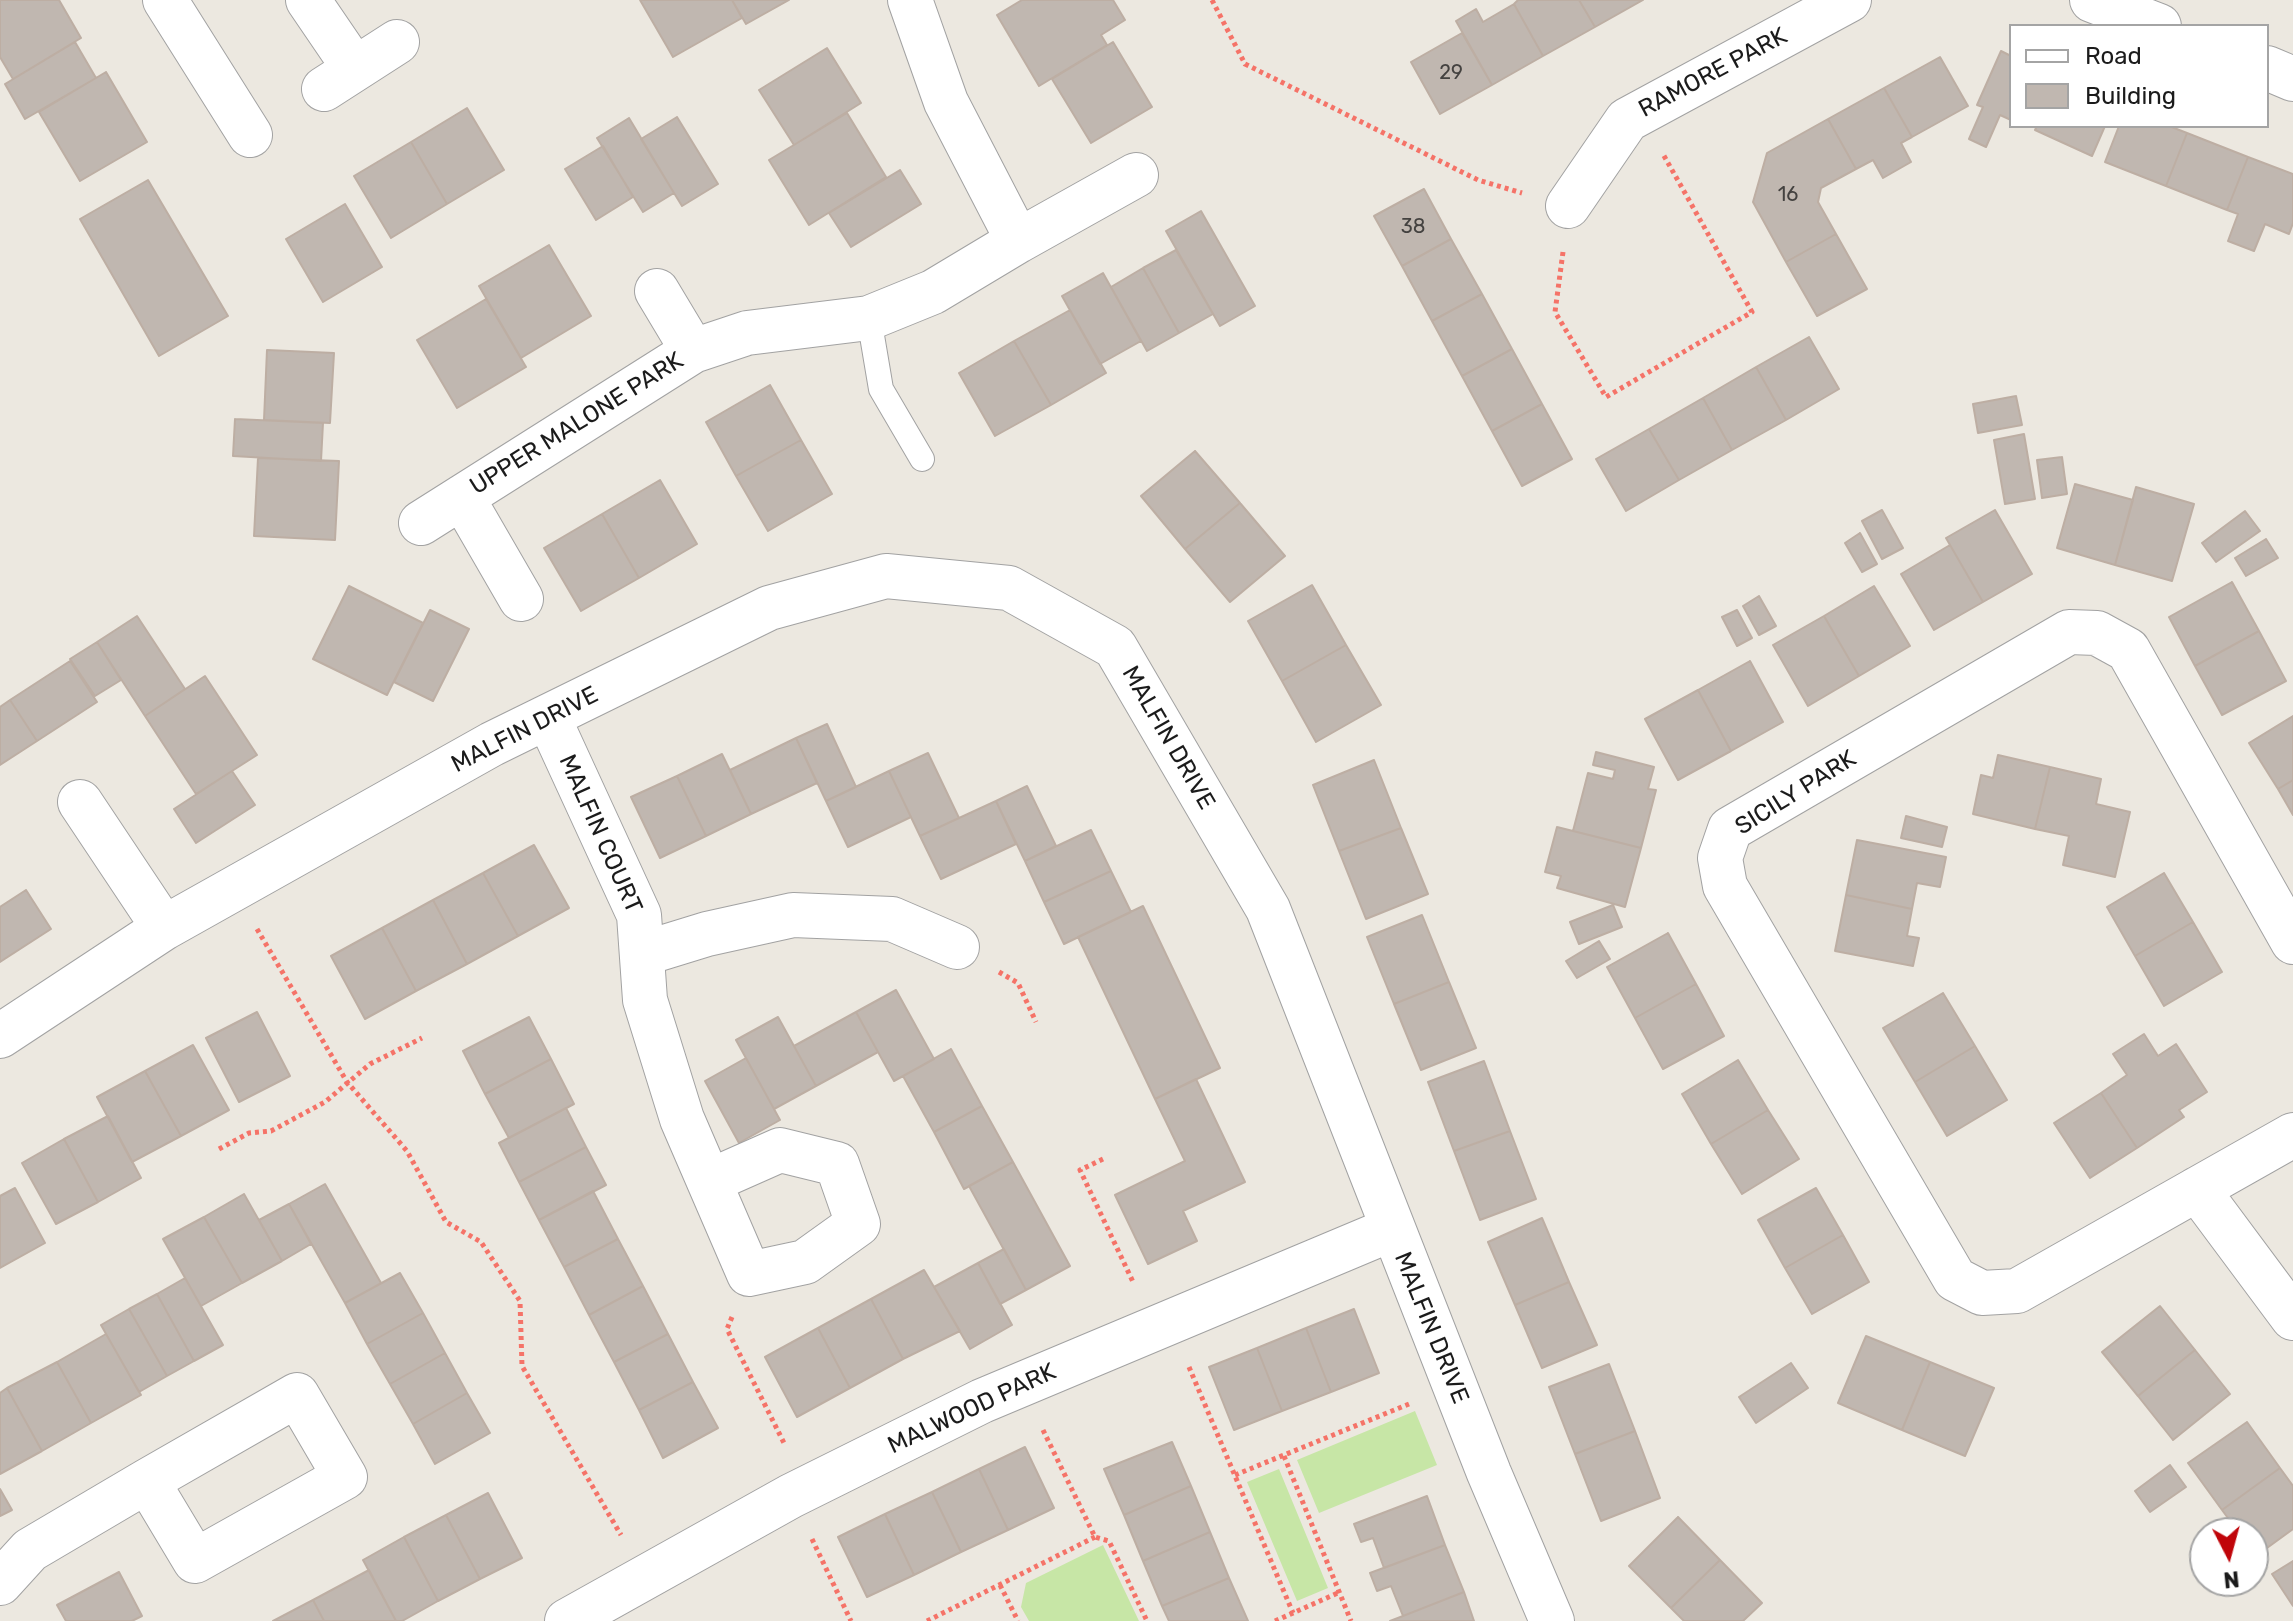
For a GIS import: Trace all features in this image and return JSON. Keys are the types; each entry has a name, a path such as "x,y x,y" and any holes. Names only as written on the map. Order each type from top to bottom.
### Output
{"street":[{"path":"308,0 340,79 397,42"},
{"path":"910,0 946,102 1018,241"},
{"name":"RAMORE PARK","path":"1568,206 1627,120 1849,0"},
{"path":"2092,0 2154,24"},
{"path":"172,3 250,135"},
{"path":"2269,69 2293,79"},
{"name":"UPPER MALONE PARK","path":"421,523 693,351 747,333 869,318 933,292 1136,175"},
{"name":"UPPER MALONE PARK","path":"657,291 693,351"},
{"name":"UPPER MALONE PARK","path":"462,497 521,599"},
{"name":"MALFIN DRIVE","path":"0,1036 164,928 492,744 769,608 886,576 1009,588 1115,647 1268,909 1454,1386 1552,1621"},
{"name":"SICILY PARK","path":"2293,942 2128,650 2097,633 2069,632 1730,829 1720,858 1725,886 1955,1279 1982,1293 2017,1291 2293,1135"},
{"name":"MALFIN COURT","path":"548,717 639,915 645,1000 682,1119 749,1274"},
{"path":"80,802 164,928"},
{"path":"642,954 707,934 793,915 892,919 957,947"},
{"path":"710,1181 780,1150 837,1164 858,1224 805,1262 749,1274"},
{"path":"2197,1189 2293,1318"},
{"name":"MALWOOD PARK","path":"567,1621 799,1492 982,1401 1392,1229"},
{"path":"0,1583 30,1550 147,1481"}],"lane":[{"path":"869,318 881,389 922,459"}],"path":[{"path":"1212,0 1245,64 1478,180 1568,206 1555,312 1606,397 1752,312 1662,153 1627,120"},
{"path":"234,890 347,1082 407,1151 446,1222 481,1242 520,1301 522,1366 645,1577"},
{"path":"957,947 1018,983 1036,1022"},
{"path":"219,1149 249,1133 271,1131 325,1102 370,1064 422,1038"},
{"path":"1103,1159 1080,1170 1163,1325 1235,1475 1293,1613"},
{"path":"749,1274 727,1329 799,1492 851,1621"},
{"path":"1021,1384 1095,1537"},
{"path":"1235,1475 1454,1386"},
{"path":"1284,1456 1351,1621"},
{"path":"927,1621 1095,1537 1109,1541 1147,1621"},
{"path":"1000,1585 1018,1621"},
{"path":"1275,1621 1340,1592"}],"green space":[{"path":"1415,1411 1437,1465 1319,1513 1297,1460"},
{"path":"1279,1469 1328,1588 1297,1601 1247,1482"},
{"path":"1103,1545 1139,1621 1029,1621 1021,1607 1026,1583"}],"building":[{"path":"0,0 59,0 81,38 13,79 0,57"},
{"path":"640,0 732,0 742,18 673,57"},
{"path":"732,0 789,0 746,24"},
{"path":"1022,0 1113,0 1125,20 1101,35 1107,45 1039,86 997,15"},
{"path":"1518,0 1579,0 1595,27 1543,56 1514,4"},
{"path":"1579,0 1643,0 1595,27"},
{"path":"1514,4 1543,56 1492,85 1456,21 1476,9 1483,22"},
{"path":"1462,33 1492,85 1440,114 1411,62"},
{"path":"75,42 96,78 25,119 5,84"},
{"path":"1113,42 1152,107 1091,143 1052,79"},
{"path":"827,48 861,103 794,145 759,90"},
{"path":"2001,51 2009,55 2009,119 2000,115 1986,147 1969,139 1983,107 1977,105"},
{"path":"1940,57 1968,106 1912,137 1884,88"},
{"path":"106,72 147,142 80,181 39,112"},
{"path":"1884,88 1912,137 1901,143 1911,162 1883,178 1873,160 1856,169 1828,119"},
{"path":"467,108 504,170 447,204 411,142"},
{"path":"847,113 886,177 809,225 769,160"},
{"path":"677,117 718,184 682,206 641,139"},
{"path":"629,118 674,193 643,212 597,138"},
{"path":"1828,119 1856,169 1821,188 1818,202 1836,234 1786,262 1753,202 1767,153"},
{"path":"2036,128 2104,128 2092,156"},
{"path":"2118,128 2174,128 2187,133 2166,186 2105,162"},
{"path":"2187,133 2248,157 2227,210 2166,186"},
{"path":"411,142 447,204 391,238 354,176"},
{"path":"603,146 633,197 596,220 565,169"},
{"path":"2248,157 2293,174 2293,223 2289,234 2265,224 2254,251 2228,241 2238,214 2227,210"},
{"path":"900,170 921,204 851,247 829,213"},
{"path":"148,180 228,316 159,356 80,219"},
{"path":"1424,189 1451,239 1402,266 1374,216"},
{"path":"345,204 382,267 323,302 286,239"},
{"path":"1201,211 1255,306 1220,326 1166,231"},
{"path":"1836,234 1867,289 1817,316 1786,262"},
{"path":"1451,239 1482,294 1432,321 1402,266"},
{"path":"549,245 591,316 521,358 479,286"},
{"path":"1176,250 1213,314 1179,333 1143,268"},
{"path":"1143,268 1179,333 1147,351 1111,287"},
{"path":"1103,273 1141,341 1100,364 1062,296"},
{"path":"1482,294 1512,349 1462,376 1432,321"},
{"path":"486,299 526,367 457,408 417,340"},
{"path":"1070,310 1106,373 1051,405 1014,341"},
{"path":"1809,337 1839,389 1786,420 1756,367"},
{"path":"1014,341 1051,405 995,436 959,373"},
{"path":"1512,349 1542,404 1492,431 1462,376"},
{"path":"267,350 334,353 330,423 264,420"},
{"path":"1756,367 1786,420 1732,450 1703,398"},
{"path":"770,385 801,440 736,476 706,422"},
{"path":"2016,396 2022,425 1978,433 1973,404"},
{"path":"1703,398 1732,450 1679,480 1649,429"},
{"path":"1542,404 1572,459 1522,486 1492,431"},
{"path":"235,419 323,423 321,461 233,456"},
{"path":"1649,429 1679,480 1626,511 1596,459"},
{"path":"2024,434 2035,499 2005,504 1994,440"},
{"path":"801,440 832,494 768,531 736,476"},
{"path":"1195,451 1240,503 1185,549 1141,496"},
{"path":"2062,457 2067,494 2042,498 2037,460"},
{"path":"258,458 339,461 335,540 254,536"},
{"path":"660,480 697,544 639,578 602,514"},
{"path":"2075,484 2133,500 2115,565 2057,548"},
{"path":"2136,487 2194,504 2172,581 2115,565"},
{"path":"1240,503 1285,556 1230,602 1185,549"},
{"path":"1882,510 1903,548 1882,559 1862,521"},
{"path":"1995,510 2032,574 1983,602 1946,538"},
{"path":"2245,511 2260,531 2216,562 2202,543"},
{"path":"602,514 639,578 581,611 544,548"},
{"path":"1860,533 1877,564 1862,572 1845,543"},
{"path":"2266,539 2278,558 2246,576 2235,558"},
{"path":"1950,545 1983,602 1934,630 1901,574"},
{"path":"2232,582 2259,631 2195,666 2169,617"},
{"path":"1312,585 1346,645 1282,681 1248,621"},
{"path":"349,586 423,623 387,695 313,659"},
{"path":"1874,586 1910,646 1859,676 1824,616"},
{"path":"1759,596 1776,626 1759,635 1743,606"},
{"path":"430,610 469,629 433,701 394,682"},
{"path":"1737,610 1752,638 1737,646 1722,617"},
{"path":"137,616 185,689 145,716 97,642"},
{"path":"1824,616 1859,676 1808,706 1773,645"},
{"path":"2259,631 2286,681 2222,715 2195,666"},
{"path":"97,642 121,680 95,696 70,659"},
{"path":"1346,645 1381,705 1316,742 1282,681"},
{"path":"70,661 97,702 37,741 10,700"},
{"path":"1750,661 1783,722 1731,751 1698,690"},
{"path":"205,676 257,755 196,794 145,716"},
{"path":"1698,690 1731,751 1678,780 1645,719"},
{"path":"10,700 37,741 0,765 0,707"},
{"path":"2293,716 2293,780 2278,789 2249,743"},
{"path":"827,724 856,787 826,801 796,738"},
{"path":"796,738 817,783 751,814 730,770"},
{"path":"1596,752 1654,767 1648,789 1656,790 1641,848 1573,831 1588,773 1613,779 1615,770 1593,765"},
{"path":"928,753 959,818 920,836 889,771"},
{"path":"722,754 751,814 706,836 677,776"},
{"path":"1998,755 2050,767 2035,829 1973,814 1981,775 1993,778"},
{"path":"1374,760 1401,828 1339,851 1313,785"},
{"path":"2050,767 2101,779 2096,804 2130,812 2115,877 2063,865 2069,836 2035,829"},
{"path":"232,771 255,805 196,843 174,809"},
{"path":"889,771 911,817 848,847 826,801"},
{"path":"677,776 706,836 660,858 631,797"},
{"path":"2293,780 2293,815 2278,789"},
{"path":"1027,786 1056,846 1025,861 996,801"},
{"path":"996,801 1016,844 941,879 920,836"},
{"path":"1906,816 1947,827 1942,847 1901,838"},
{"path":"1557,827 1641,848 1625,907 1557,888 1561,876 1545,872"},
{"path":"1401,828 1428,894 1366,919 1339,851"},
{"path":"1091,830 1111,871 1044,902 1025,861"},
{"path":"1857,840 1946,857 1940,887 1917,883 1912,909 1846,895"},
{"path":"534,845 569,908 518,936 483,873"},
{"path":"1111,871 1131,912 1064,944 1044,902"},
{"path":"483,873 518,936 467,964 433,900"},
{"path":"2164,873 2193,922 2135,956 2107,907"},
{"path":"26,890 51,929 0,962 0,907"},
{"path":"1846,895 1912,909 1907,936 1919,938 1913,966 1835,951"},
{"path":"433,900 467,964 416,991 382,928"},
{"path":"1613,905 1622,927 1579,944 1570,922"},
{"path":"1143,906 1220,1068 1155,1099 1078,937"},
{"path":"1422,915 1449,982 1394,1004 1367,937"},
{"path":"2193,922 2222,972 2164,1006 2135,956"},
{"path":"382,928 416,991 365,1019 331,956"},
{"path":"1668,933 1696,984 1635,1018 1607,967"},
{"path":"1599,941 1610,959 1577,978 1566,961"},
{"path":"1449,982 1476,1048 1421,1070 1394,1004"},
{"path":"1696,984 1724,1036 1663,1069 1635,1018"},
{"path":"896,990 934,1059 894,1081 856,1012"},
{"path":"1943,993 1975,1046 1915,1082 1883,1028"},
{"path":"257,1012 290,1076 239,1102 206,1038"},
{"path":"856,1012 878,1052 816,1086 794,1046"},
{"path":"529,1017 551,1059 485,1094 463,1051"},
{"path":"778,1017 816,1086 774,1109 736,1040"},
{"path":"2144,1034 2158,1056 2176,1044 2207,1092 2179,1110 2184,1117 2137,1148 2101,1093 2127,1075 2113,1054"},
{"path":"193,1045 229,1110 181,1136 145,1071"},
{"path":"1975,1046 2007,1100 1947,1136 1915,1082"},
{"path":"951,1049 982,1106 934,1132 903,1076"},
{"path":"746,1058 780,1120 739,1143 705,1081"},
{"path":"551,1059 574,1104 509,1138 485,1094"},
{"path":"1738,1060 1768,1110 1711,1144 1682,1094"},
{"path":"1484,1061 1510,1131 1454,1151 1428,1082"},
{"path":"145,1071 181,1136 132,1162 97,1097"},
{"path":"1196,1079 1245,1182 1183,1211 1197,1241 1148,1264 1115,1195 1185,1161 1155,1099"},
{"path":"2101,1093 2137,1148 2090,1178 2054,1123"},
{"path":"982,1106 1013,1162 964,1189 934,1132"},
{"path":"566,1108 586,1147 519,1182 499,1143"},
{"path":"1768,1110 1799,1159 1742,1194 1711,1144"},
{"path":"108,1116 141,1178 98,1202 64,1139"},
{"path":"1510,1131 1536,1199 1480,1220 1454,1151"},
{"path":"64,1139 98,1202 56,1224 22,1163"},
{"path":"586,1147 606,1185 539,1220 519,1182"},
{"path":"1013,1162 1070,1266 1026,1290 969,1186"},
{"path":"325,1184 381,1283 345,1303 289,1204"},
{"path":"15,1188 45,1243 0,1268 0,1196"},
{"path":"1816,1188 1843,1235 1785,1268 1758,1220"},
{"path":"593,1191 618,1239 564,1267 539,1220"},
{"path":"244,1194 282,1261 242,1283 204,1217"},
{"path":"289,1204 311,1244 282,1261 259,1220"},
{"path":"204,1217 242,1283 201,1306 163,1239"},
{"path":"1542,1218 1569,1282 1515,1305 1488,1242"},
{"path":"1843,1235 1869,1282 1812,1314 1785,1268"},
{"path":"618,1239 643,1286 589,1315 564,1267"},
{"path":"1004,1249 1026,1290 1000,1304 978,1263"},
{"path":"978,1263 1012,1325 970,1349 934,1287"},
{"path":"924,1270 960,1331 903,1359 871,1299"},
{"path":"400,1273 423,1313 367,1344 345,1303"},
{"path":"185,1278 223,1345 194,1361 157,1294"},
{"path":"1569,1282 1597,1345 1542,1368 1515,1305"},
{"path":"643,1286 668,1334 614,1362 589,1315"},
{"path":"157,1294 194,1361 167,1376 129,1309"},
{"path":"871,1299 903,1359 850,1388 818,1328"},
{"path":"2160,1306 2195,1350 2138,1396 2102,1352"},
{"path":"129,1309 167,1376 139,1392 101,1325"},
{"path":"1354,1309 1379,1373 1331,1392 1306,1328"},
{"path":"423,1313 445,1353 390,1384 367,1344"},
{"path":"818,1328 850,1388 797,1417 765,1357"},
{"path":"1306,1328 1331,1392 1282,1411 1257,1348"},
{"path":"106,1334 141,1395 91,1423 57,1362"},
{"path":"668,1334 693,1382 639,1410 614,1362"},
{"path":"1866,1336 1930,1362 1902,1430 1838,1403"},
{"path":"1257,1348 1282,1411 1234,1430 1209,1367"},
{"path":"2195,1350 2230,1394 2173,1440 2138,1396"},
{"path":"445,1353 467,1393 413,1424 390,1384"},
{"path":"57,1362 91,1423 42,1451 7,1388"},
{"path":"1930,1362 1994,1388 1965,1456 1902,1430"},
{"path":"1791,1363 1808,1388 1756,1423 1739,1397"},
{"path":"1609,1364 1635,1431 1575,1454 1549,1387"},
{"path":"693,1382 718,1428 663,1458 639,1410"},
{"path":"7,1388 42,1451 0,1474 0,1393"},
{"path":"467,1393 490,1433 435,1464 413,1424"},
{"path":"2247,1422 2280,1468 2222,1510 2188,1463"},
{"path":"1635,1431 1660,1498 1601,1521 1575,1454"},
{"path":"1172,1442 1191,1486 1124,1515 1104,1469"},
{"path":"1025,1447 1054,1508 1008,1530 979,1469"},
{"path":"2170,1465 2186,1487 2150,1512 2135,1491"},
{"path":"2280,1468 2293,1486 2293,1529 2269,1547 2269,1517 2227,1517 2222,1510"},
{"path":"979,1469 1008,1530 961,1552 932,1492"},
{"path":"1191,1486 1210,1532 1143,1561 1124,1515"},
{"path":"0,1489 12,1510 0,1516"},
{"path":"932,1492 961,1552 914,1575 885,1514"},
{"path":"488,1493 522,1558 480,1579 446,1515"},
{"path":"1427,1496 1445,1545 1384,1568 1373,1538 1361,1542 1354,1524"},
{"path":"885,1514 914,1575 867,1597 838,1537"},
{"path":"446,1515 480,1579 438,1601 404,1537"},
{"path":"1678,1517 1720,1560 1671,1608 1629,1566"},
{"path":"1210,1532 1229,1578 1162,1606 1143,1561"},
{"path":"404,1537 438,1601 402,1621 396,1621 363,1560"},
{"path":"1445,1545 1464,1592 1403,1616 1391,1586 1377,1591 1370,1573"},
{"path":"1720,1560 1762,1603 1743,1621 1684,1621 1671,1608"},
{"path":"2293,1561 2293,1606 2272,1574"},
{"path":"369,1570 396,1621 324,1621 313,1600"},
{"path":"119,1572 142,1616 132,1621 66,1621 57,1605"},
{"path":"1229,1578 1248,1621 1169,1621 1162,1606"},
{"path":"1464,1592 1474,1621 1390,1621 1403,1616"},
{"path":"313,1600 324,1621 273,1621"}]}
